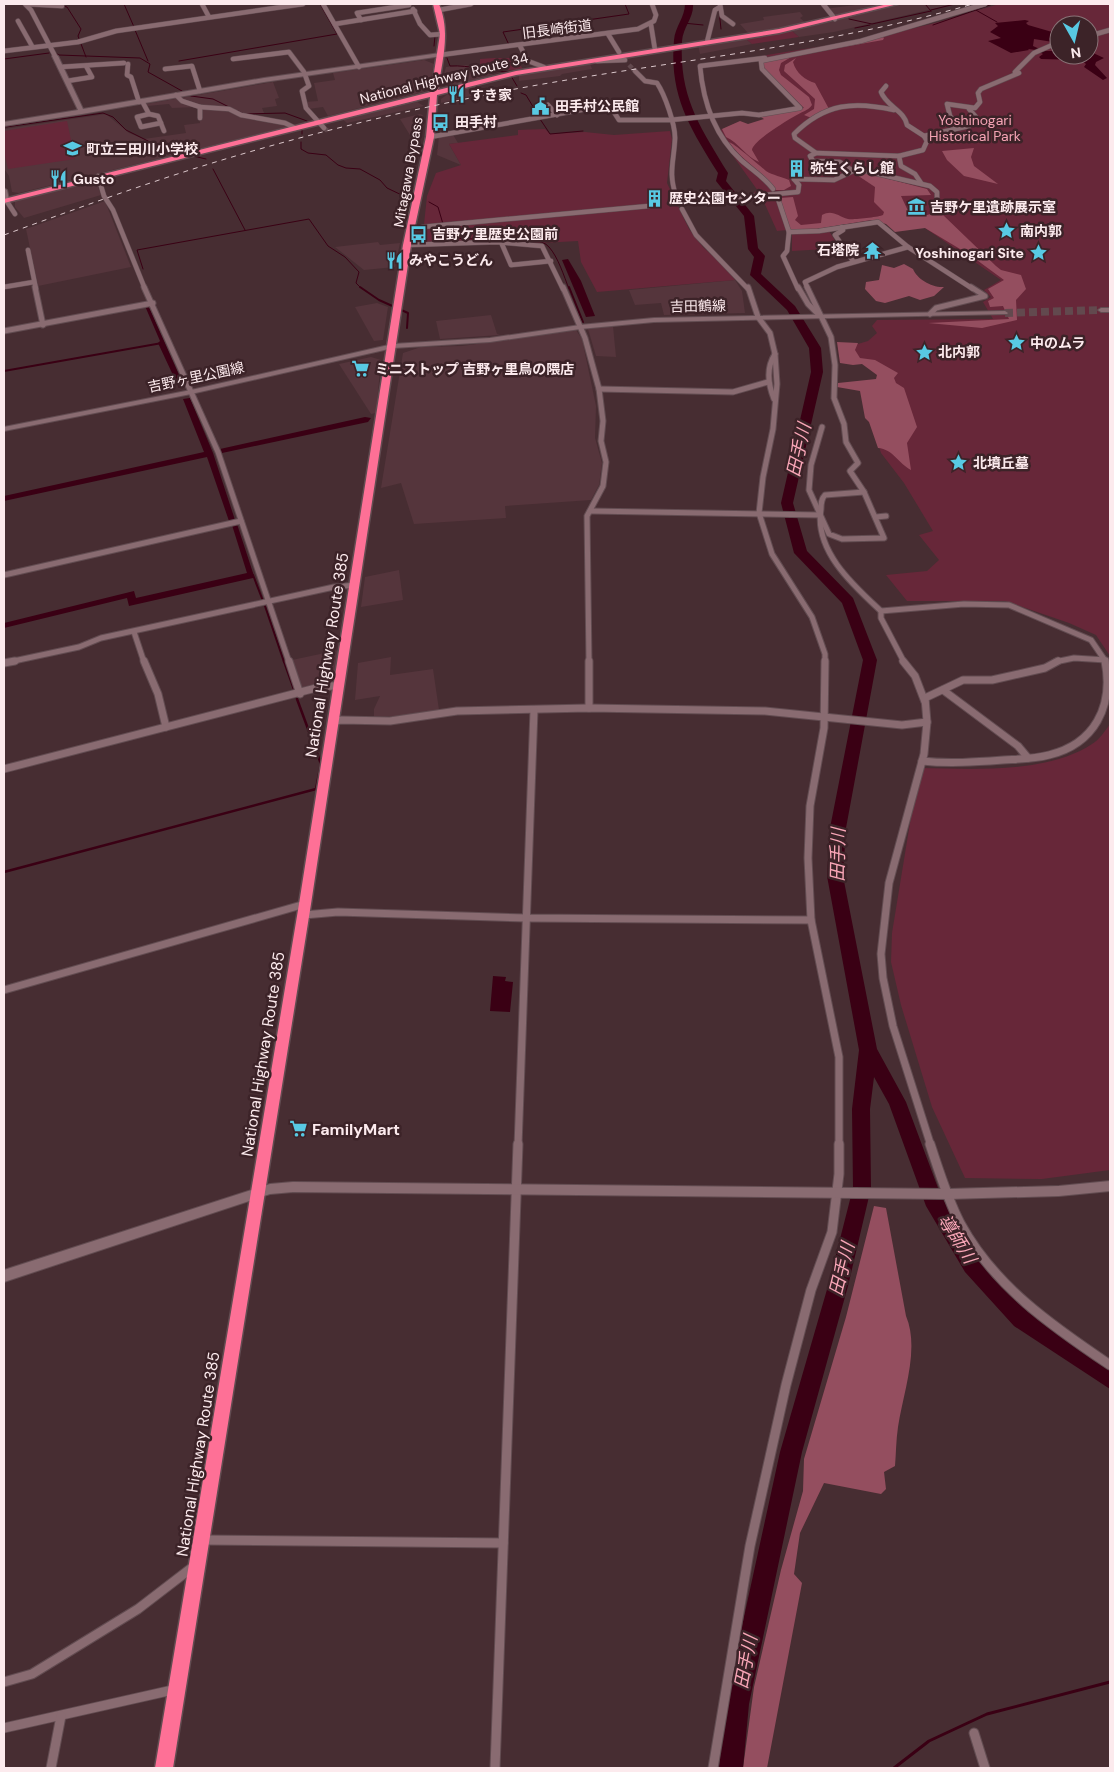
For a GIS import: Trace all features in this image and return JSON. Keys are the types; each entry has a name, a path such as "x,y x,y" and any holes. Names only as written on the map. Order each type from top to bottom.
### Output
{"highway":[{"name":"National Highway Route 34","path":"5,200 544,67 706,42 835,19 882,5 895,4"},
{"name":"Mitagawa Bypass","path":"393,346 407,245 430,137 434,93 443,34 437,7"},
{"name":"National Highway Route 385","path":"164,1768 203,1540 393,346"}],"street":[{"path":"26,4 62,6"},
{"path":"26,4 50,46 82,112"},
{"path":"202,4 209,18"},
{"path":"4,52 32,46 80,42 116,31 302,4"},
{"path":"323,4 359,67"},
{"path":"361,20 357,13 409,4 416,11 420,24 430,35 443,34"},
{"path":"437,7 471,4"},
{"path":"652,4 656,16 651,25 655,50"},
{"path":"823,4 835,19"},
{"path":"773,189 767,181 738,158 712,117 701,91 700,66 766,58 861,41 985,4"},
{"path":"720,5 722,16 733,24"},
{"path":"706,42 715,10 720,5"},
{"path":"335,24 416,11"},
{"path":"18,21 32,46"},
{"name":"旧長崎街道","path":"440,55 608,34 651,25"},
{"path":"608,34 619,52"},
{"path":"969,109 978,106 981,98 978,93 981,89 1017,73 1027,56 1049,45"},
{"path":"520,46 528,60 544,67"},
{"path":"233,59 289,52 305,74 309,86 302,91 302,98 317,122 324,128"},
{"path":"4,124 305,74 440,55"},
{"path":"584,60 624,58 629,64"},
{"path":"430,137 592,108 611,107 616,111 619,120 670,120 742,113 759,115 800,108 762,70 761,61 766,58"},
{"path":"60,68 126,63 127,75 131,77 141,102 149,114"},
{"path":"163,64 166,71 192,66 200,91"},
{"path":"67,81 92,77 86,66"},
{"path":"635,71 644,81 657,83 660,87 675,136 670,179 676,196"},
{"path":"886,86 881,95 894,110 906,119 910,126 924,136 927,141 924,150 899,156 888,154 854,156 816,153 795,138 794,134 804,124 834,108 866,104 894,110"},
{"path":"176,95 182,101 200,107 229,109 241,115 285,123 294,128"},
{"path":"924,136 969,126 973,122 976,117 969,109 955,103 946,106 950,116 957,125 955,128"},
{"path":"548,105 557,115"},
{"path":"200,107 200,118"},
{"path":"161,123 141,127 137,116 149,114 158,116 161,123 164,131"},
{"path":"816,153 810,156 811,160 840,162 853,171"},
{"path":"899,156 901,166 915,174 921,184"},
{"path":"690,202 798,192 799,185 794,179 828,181 853,171 861,170 935,189 938,196 937,200"},
{"path":"98,176 104,196 113,210 138,273 218,452 300,694"},
{"path":"4,190 5,200 10,209 16,214"},
{"path":"778,199 782,208 782,219 789,232 787,251 783,256 811,310 820,315"},
{"path":"422,227 649,206"},
{"path":"682,209 696,235 747,284 758,317 770,333 775,354 773,429 763,477 760,513 772,554 812,617 825,654 823,736 810,806 808,858 811,920 839,1057 838,1194 832,1232 811,1290 786,1385 750,1546 713,1768"},
{"path":"789,232 878,222 884,225 908,247 985,296 936,308 930,314"},
{"path":"842,227 843,230 835,235 852,261"},
{"path":"407,245 501,242 542,246 580,327 599,389 603,421 601,441 606,462 603,486 587,516 588,708"},
{"path":"501,242 511,265 551,262"},
{"path":"822,427 811,465 809,490 828,534 842,539 884,538 864,492 850,471 858,463 846,442 844,424 834,398 835,366 831,337 805,282 816,274 852,261 908,247"},
{"path":"28,250 43,325"},
{"path":"4,287 34,282"},
{"path":"4,331 153,303"},
{"path":"1101,310 1110,310"},
{"name":"吉田鶴線","path":"393,346 482,341 580,327 654,320 820,315 1005,313"},
{"name":"吉野ヶ里公園線","path":"4,429 191,392 393,346"},
{"path":"775,354 771,359 768,382 775,402"},
{"path":"599,389 733,392 768,382"},
{"path":"864,492 825,495 822,498 820,515 822,530 840,569 850,582 881,612 881,618 892,637 899,656 915,676 925,702 928,733 922,761 892,864 882,933 882,965 888,1004 907,1074 948,1194 959,1220 972,1243 1008,1287 1045,1322 1110,1365"},
{"path":"590,511 820,515"},
{"path":"876,517 886,516"},
{"path":"4,574 241,521"},
{"path":"4,663 79,647 101,638 269,603 334,587 356,585"},
{"path":"881,612 964,604 1008,605 1091,640 1100,649 1106,660 1110,699 1104,720 1086,739 1064,751 1047,756 945,764 922,761"},
{"path":"134,632 158,694 166,727"},
{"path":"925,702 925,698 963,680 992,680 1045,668 1050,663 1062,660 1085,658 1106,660"},
{"path":"4,769 340,685"},
{"path":"943,690 1018,746 1028,758"},
{"path":"334,722 341,720 390,721 456,711 588,708 765,711 902,725 927,722"},
{"path":"495,1768 534,710"},
{"path":"4,990 304,909 338,912 526,918 811,920"},
{"path":"4,1276 270,1189 293,1187 948,1194 1058,1191 1110,1186"},
{"path":"203,1540 503,1543"},
{"path":"4,1682 32,1674 131,1613 198,1562"},
{"path":"4,1728 177,1689"},
{"path":"51,1768 61,1716"},
{"path":"974,1733 985,1768"}],"shaded area":[{"path":"863,4 887,4 831,18 824,9"},
{"path":"904,4 954,4 834,32 799,37 792,31"},
{"path":"800,12 803,16 800,18 807,24 748,33 740,24 764,20 763,17"},
{"path":"1025,20 1029,21 1026,23 1028,25 1049,31 1049,41 1034,39 1033,46 1049,51 1049,59 1041,59 1039,57 1043,54 1036,50 1028,49 1011,53 988,41 1001,38 990,32 998,26 995,23"},
{"path":"882,36 883,40 793,56 781,63 779,70 781,75 809,97 812,105 778,127 754,146 752,150 759,162 726,137 722,129 740,121 748,124 764,119 759,116 804,108 763,68 764,61"},
{"path":"746,39 752,44 700,54 698,45"},
{"path":"796,58 793,62 796,70 804,78 815,83 829,109 814,119 804,115 814,109 815,99 784,71 785,65"},
{"path":"424,60 434,64 429,88 423,92 328,116 323,107 308,109 305,102 318,101 314,83 335,80 333,73"},
{"path":"581,63 590,64 592,69 562,74 560,76 519,81 519,74"},
{"path":"466,65 494,75 452,85 442,82 446,67"},
{"path":"1085,65 1095,65 1107,78 1103,80 1084,67"},
{"path":"273,82 279,98 275,99 277,106 262,108 264,113 246,114 294,125 19,193 12,192 9,176 5,170 4,129 106,114 129,133 144,139 186,133 184,125 200,123 197,107 172,108 169,104 147,106 146,104"},
{"path":"479,86 483,93 441,103 441,99 448,94"},
{"path":"417,102 424,106 347,123 342,119"},
{"path":"423,115 420,126 420,138 413,140 400,119"},
{"path":"452,133 458,143 449,144 461,165 437,155 439,136"},
{"path":"729,142 766,171 789,180 791,186 784,190 776,190"},
{"path":"974,148 971,157 974,166 998,184 964,176 947,160 942,151"},
{"path":"862,172 927,189 931,195 901,196 910,215 927,215 937,212 942,214 1001,270 1021,275 1026,289 1016,300 1017,320 982,328 928,323 1009,319 1003,306 990,307 988,301 994,298 988,289 1004,280 970,255 925,228 895,232 886,224 871,220 817,229 792,231 790,229 780,198 793,197 798,216 795,220 801,225 821,223 822,215 826,213 848,219 883,215 884,212 874,202 875,187 854,173"},
{"path":"96,181 101,195 24,218 15,207 15,201"},
{"path":"105,201 131,267 38,286 26,229"},
{"path":"378,242 380,245 400,243 395,267 364,270 335,247"},
{"path":"568,259 581,281 595,316 586,317 562,260"},
{"path":"904,264 913,269 926,282 944,287 934,296 920,300 909,296 885,303 876,301 865,289 866,282 879,280 882,265 894,268"},
{"path":"735,280 742,291 745,313 664,315 661,303 635,305 629,290"},
{"path":"377,303 388,307 383,340 374,341 355,307"},
{"path":"148,305 184,386 179,388 158,343 160,341 145,306"},
{"path":"491,315 497,334 500,335 440,339 436,321"},
{"path":"613,326 616,357 596,356 588,329"},
{"path":"576,330 582,339 596,406 595,438 602,463 599,485 591,500 505,506 506,518 414,524 401,483 381,488 403,353 421,347 462,346"},
{"path":"837,342 858,343 855,350 860,358 875,360 898,373 894,378 896,383 904,388 917,427 907,443 911,470 888,451 878,448 869,422 865,418 860,391 837,387 838,383 876,379 877,375 862,364 840,363"},
{"path":"371,357 381,360 376,413 371,414 339,364"},
{"path":"190,398 213,453 235,520 229,521 207,457 4,501 4,496 204,452 183,399"},
{"path":"365,417 371,418 368,422 222,453 220,449"},
{"path":"237,524 254,576 253,578 129,606 127,598 4,628 4,623 134,591 136,598 247,573 232,525"},
{"path":"399,570 403,600 361,607 365,577"},
{"path":"339,650 334,683 300,689 292,660"},
{"path":"391,657 390,675 433,669 439,710 374,717 374,709 380,696 355,700 358,663"},
{"path":"493,976 506,977 505,981 513,982 510,1012 490,1011"},
{"path":"874,1206 886,1208 910,1329 911,1357 897,1432 895,1466 884,1472 886,1489 881,1494 824,1483 800,1533 794,1574 802,1583 767,1768 743,1768 754,1687 781,1570 803,1491 804,1459 846,1317"}],"green space":[{"name":"Yoshinogari Historical Park","path":"999,4 1110,4 1110,656 1096,635 1069,623 1005,601 907,601 886,575 927,571 939,560 919,535 933,531 904,483 881,453 862,390 879,383 880,375 875,368 855,360 851,346 868,341 877,333 872,326 877,320 993,319 983,302 991,297 984,290 1001,280 925,228 887,220 777,231 763,200 758,199 754,192 758,191 716,132 736,123 745,126 770,120 767,114 804,108 763,68 758,60 761,56 873,38 939,22"},
{"path":"792,31 799,37 752,44 746,39"},
{"path":"515,58 523,69 501,70 480,65 480,59"},
{"path":"67,121 75,159 8,169 4,152 4,131"},
{"path":"545,129 550,134 585,132 614,135 670,131 672,139 667,183 689,229 703,247 726,268 735,280 597,292 581,262 578,241 542,243 509,240 422,243 427,196 436,173 461,165 449,144 518,135 518,130"},
{"path":"829,231 836,242 827,249 792,251 792,234"},
{"path":"1110,724 1110,1170 1042,1179 965,1178 932,1107 901,1005 891,962 892,933 919,768 1008,768 1053,761 1074,754 1092,744"}],"waterway":[{"path":"124,4 134,27"},
{"path":"179,61 337,34 320,4"},
{"path":"509,45 503,32 629,14 625,4"},
{"name":"田手川","path":"689,4 688,13 680,30 678,40 680,79 683,98 689,116 723,173 721,181 749,216 753,249 760,256 755,275 791,308 815,348 817,372 787,503 801,553 848,601 870,660 838,828 835,876 868,1050"},
{"path":"849,19 872,24 931,11 925,4"},
{"path":"931,10 955,4"},
{"path":"976,10 993,4"},
{"path":"63,6 67,7 81,29 78,36 86,56"},
{"path":"719,10 721,29"},
{"path":"933,25 976,10"},
{"path":"976,10 997,22"},
{"path":"683,23 703,25"},
{"path":"855,28 870,25"},
{"path":"135,30 148,61"},
{"path":"434,46 435,36"},
{"path":"4,59 49,53"},
{"path":"55,53 59,55 86,56"},
{"path":"86,56 140,58 150,64 148,72 182,91"},
{"path":"447,58 450,66 465,66 508,72"},
{"path":"511,76 517,86"},
{"path":"521,93 526,95 538,115"},
{"path":"191,96 213,99 233,109"},
{"path":"238,111 244,114 285,113 307,121"},
{"path":"6,127 103,113 113,117 126,130 174,154"},
{"path":"540,119 550,134 583,131"},
{"path":"302,134 302,129 312,127"},
{"path":"301,142 301,149 308,153 326,155 338,165 346,168 360,169 380,180 387,188 408,198"},
{"path":"193,156 206,159"},
{"path":"213,169 245,230"},
{"path":"429,202 438,207 443,224"},
{"path":"143,269 137,250 309,219 328,246 345,257 359,272 356,283 360,287"},
{"path":"444,228 447,236 458,238 517,239 542,242 549,247 555,256 569,289"},
{"path":"360,287 379,300 408,313 407,328"},
{"path":"569,287 583,322"},
{"path":"4,371 162,343"},
{"path":"253,575 263,601"},
{"path":"265,606 284,662"},
{"path":"284,661 295,692"},
{"path":"4,872 316,789 321,764 297,699"},
{"name":"田手川","path":"731,1768 737,1704 791,1452 838,1286 862,1188 861,1109 868,1050"},
{"name":"導師川","path":"868,1050 897,1102 933,1200 972,1265 1021,1319 1110,1379"},
{"path":"894,1768 929,1741 987,1714 1110,1682"}],"tunnel":[{"path":"629,65 635,71"},
{"path":"324,128 329,132"},
{"path":"676,196 682,209"},
{"path":"1005,313 1101,310"}],"railway":[{"path":"4,235 193,169 311,135 390,116 510,90 742,53 858,32 973,4"}],"place":[{"name":"すき家","path":"456,95"},
{"name":"田手村公民館","path":"541,106"},
{"name":"田手村","path":"441,122"},
{"name":"町立三田川小学校","path":"72,149"},
{"name":"弥生くらし館","path":"796,168"},
{"name":"Gusto","path":"59,179"},
{"name":"歴史公園センター","path":"655,198"},
{"name":"吉野ケ里遺跡展示室","path":"916,207"},
{"name":"南内郭","path":"1006,231"},
{"name":"吉野ケ里歴史公園前","path":"418,234"},
{"name":"石塔院","path":"873,250"},
{"name":"Yoshinogari Site","path":"1038,253"},
{"name":"みやこうどん","path":"395,260"},
{"name":"中のムラ","path":"1016,343"},
{"name":"北内郭","path":"924,352"},
{"name":"ミニストップ 吉野ヶ里鳥の隈店","path":"361,369"},
{"name":"北墳丘墓","path":"959,463"},
{"name":"FamilyMart","path":"298,1129"}]}
